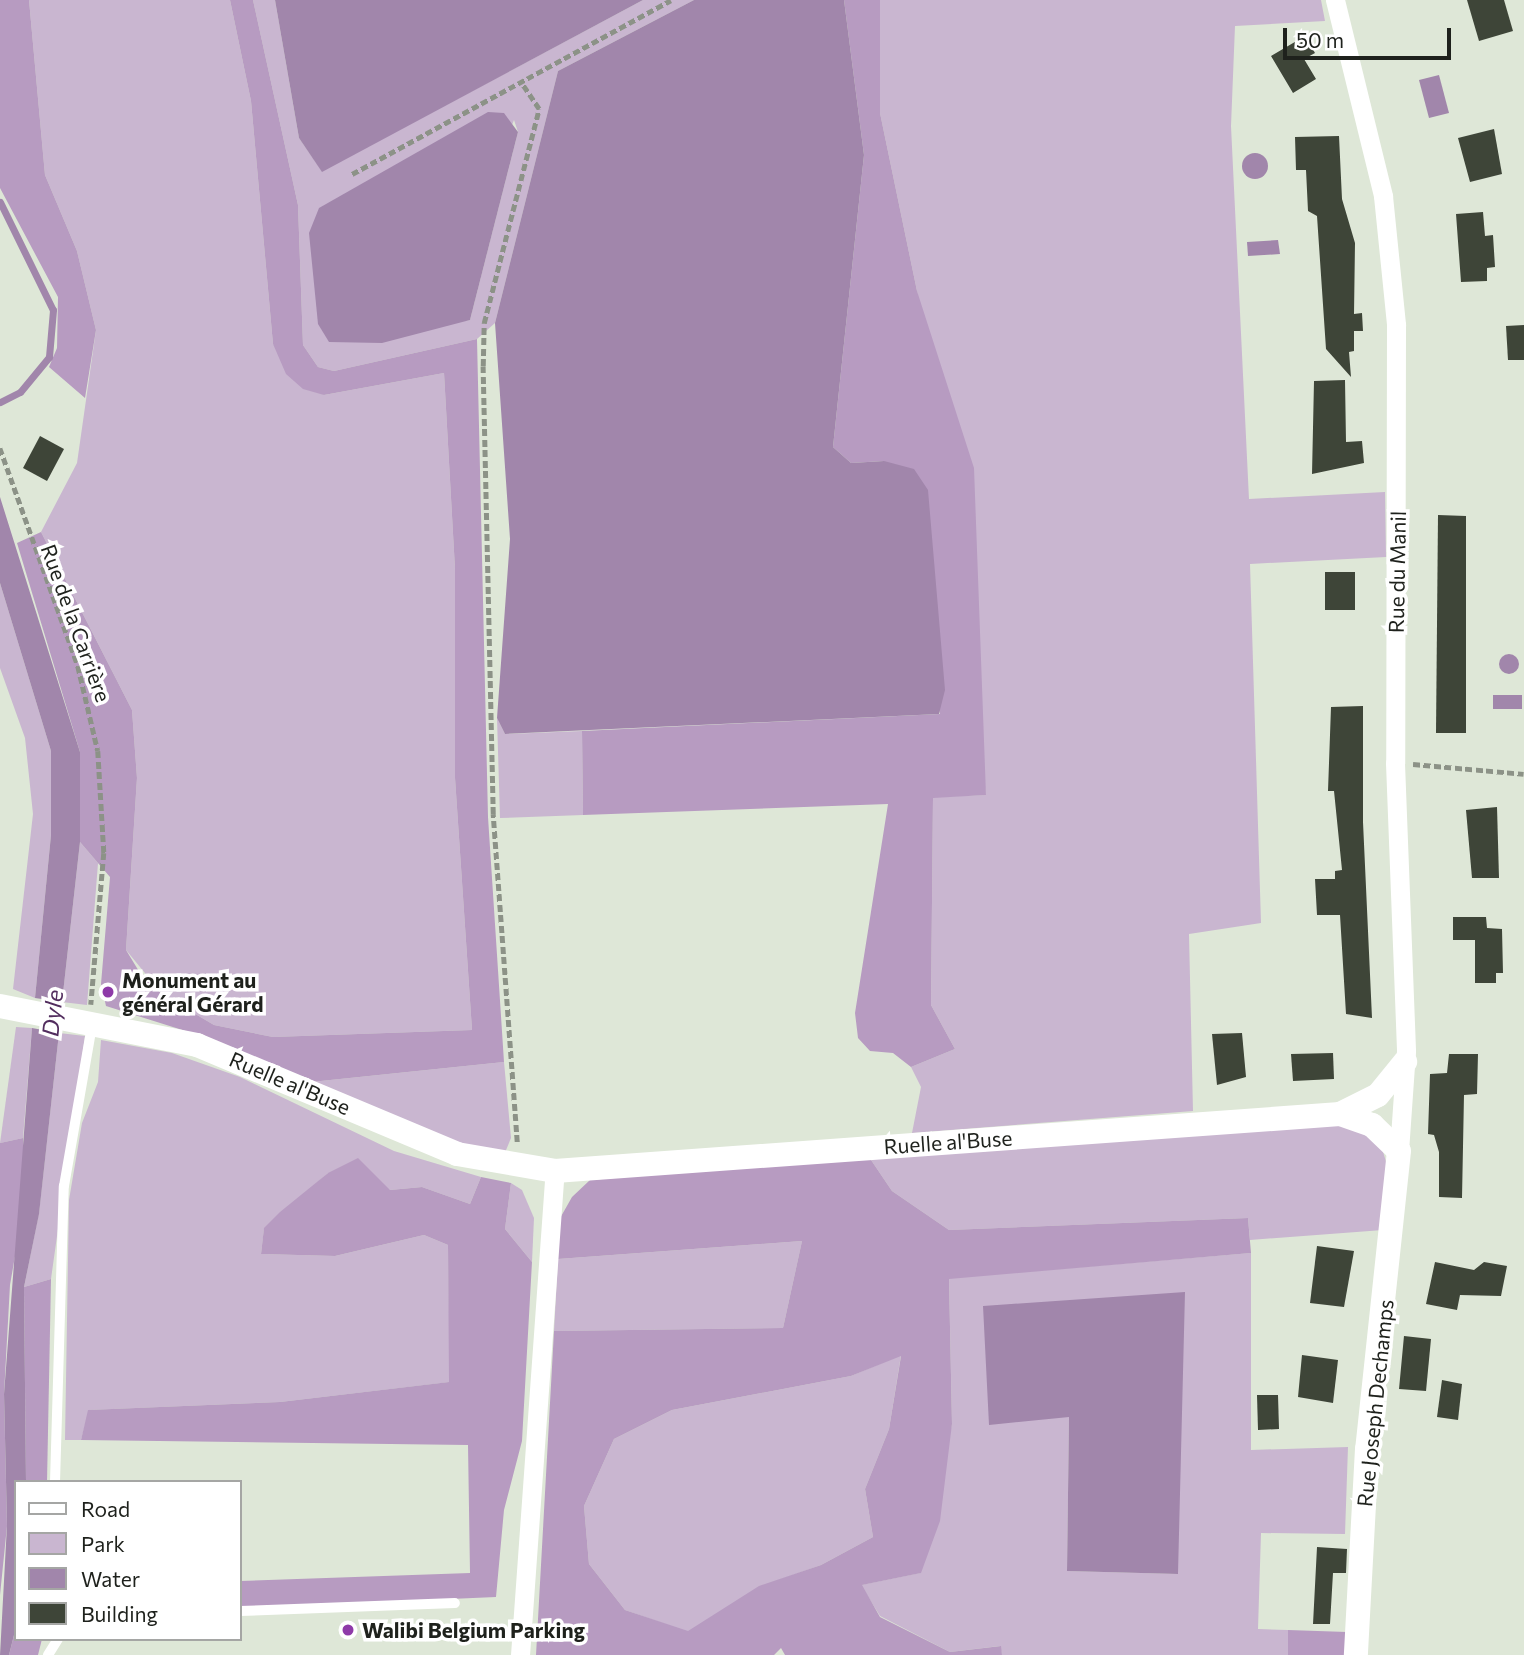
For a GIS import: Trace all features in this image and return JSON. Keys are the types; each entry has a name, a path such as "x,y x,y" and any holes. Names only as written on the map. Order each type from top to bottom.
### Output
{"street":[{"name":"Rue du Manil","path":"1335,0 1384,196 1396,325 1395,763 1405,1062 1399,1151"},
{"name":"Ruelle al'Buse","path":"10,1009 93,1022 197,1045 457,1154 518,1169 555,1171 1340,1114 1378,1096 1405,1062"},
{"name":"Ruelle al'Buse","path":"1340,1114 1372,1125 1399,1151"},
{"name":"Rue Joseph Dechamps","path":"1356,1655 1367,1449 1399,1151"},
{"path":"520,1648 555,1171"}],"lane":[{"path":"55,1480 64,1186 93,1022"},
{"path":"242,1611 455,1603"}],"path":[{"path":"352,174 671,0"},
{"path":"518,1169 493,814 483,366 484,323 539,109 521,82"},
{"name":"Rue de la Carrière","path":"0,448 78,666 98,751 104,853 93,1022"},
{"path":"1395,763 1524,774"}],"green space":[{"path":"29,0 230,0 251,101 273,344 324,395 444,373 455,569 455,778 472,1030 273,1037 214,1025 163,995 126,950 137,778 132,710 41,532 77,463 96,330 77,251 45,175"},
{"path":"253,0 275,0 299,138 322,171 643,0 694,0 558,71 495,323 477,339 334,371 318,367 303,345 298,205","holes":["514,120 518,132 470,320 434,326"]},
{"path":"880,0 1321,0 1325,21 1235,26 1231,126 1249,499 1385,492 1386,557 1250,564 1261,923 1189,934 1193,1111 912,1133 921,1087 911,1067 955,1049 931,1005 933,797 986,795 917,291 880,113"},
{"path":"0,583 51,751 51,835 35,998 13,989 33,814 25,738 0,668"},
{"path":"497,718 505,734 582,731 583,815 500,818"},
{"path":"80,842 98,863 87,1005 62,1002"},
{"path":"16,1027 32,1028 23,1138 0,1143"},
{"path":"59,1033 85,1036 51,1279 24,1287 39,1213"},
{"path":"101,1040 172,1053 240,1077 394,1151 481,1177 470,1204 422,1187 390,1190 328,1173 264,1229 261,1254 335,1256 424,1235 448,1245 450,1382 280,1402 89,1410 81,1440 65,1440 69,1200 82,1123 98,1082"},
{"path":"504,1062 511,1138 504,1155 458,1146 311,1082"},
{"path":"1348,1121 1381,1145 1387,1165 1383,1230 1250,1240 1248,1218 949,1230 892,1191 869,1157"},
{"path":"511,1183 522,1190 534,1218 532,1262 505,1229"},
{"path":"802,1241 783,1328 554,1331 558,1259"},
{"path":"1251,1253 1251,1450 1348,1447 1345,1534 1261,1533 1258,1629 1288,1630 1288,1655 1002,1655 1000,1646 950,1652 880,1616 861,1585 920,1573 952,1424 949,1278","holes":["1069,1417 1178,1574 1067,1571"]},
{"path":"901,1355 889,1429 865,1489 873,1537 821,1565 759,1587 688,1632 625,1610 589,1564 584,1506 614,1439 672,1410 851,1376"}],"shaded area":[{"path":"0,0 29,0 45,175 77,251 96,330 85,398 49,367 57,348 58,297 0,188"},
{"path":"230,0 253,0 298,205 303,345 318,367 334,371 477,339 488,817 504,1062 311,1082 192,1033 106,1006 101,984 110,877 80,842 80,752 17,543 41,532 132,710 137,778 126,950 140,973 163,995 214,1025 273,1037 472,1030 455,778 455,569 444,373 324,395 303,389 286,374 273,344 251,101"},
{"path":"844,0 880,0 880,113 917,291 974,468 986,795 933,798 931,1005 955,1049 911,1067 893,1053 870,1051 858,1038 855,1013 888,804 583,815 582,731 940,714 884,461 851,463 833,447 864,155"},
{"path":"23,1138 23,1210 10,1285 4,1394 7,1526 0,1595 0,1143"},
{"path":"869,1157 892,1191 949,1230 1248,1218 1251,1253 949,1279 952,1424 940,1521 921,1573 862,1585 880,1617 950,1652 1001,1646 1002,1655 785,1655 781,1648 774,1655 536,1655 554,1331 783,1328 802,1241 558,1259 559,1220 572,1197 590,1180","holes":["901,1356 889,1429 865,1489 873,1537 821,1565 759,1586 688,1631 625,1610 589,1564 584,1506 614,1439 672,1410 851,1376"]},
{"path":"358,1158 390,1190 422,1187 470,1204 481,1177 511,1183 505,1229 532,1262 522,1441 504,1510 496,1597 242,1608 242,1581 470,1573 468,1445 81,1440 88,1410 280,1402 449,1382 448,1245 424,1235 335,1256 261,1254 264,1228 328,1173"},
{"path":"51,1279 47,1480 26,1480 24,1287"},
{"path":"1288,1630 1347,1632 1346,1655 1288,1655"},
{"path":"14,1635 14,1641 42,1641 38,1655 9,1655"}],"water":[{"path":"275,0 643,0 322,172 299,138"},
{"path":"694,0 844,0 864,155 833,447 851,463 884,461 914,469 928,490 945,690 939,714 505,734 497,718 510,539 495,323 558,71"},
{"path":"1439,75 1449,113 1429,118 1419,80"},
{"path":"488,112 504,113 518,132 470,320 382,343 329,342 318,324 309,233 319,208"},
{"path":"1255,153 1264,157 1268,166 1264,175 1255,179 1246,175 1242,166 1246,157"},
{"path":"1278,240 1280,254 1248,256 1247,242"},
{"path":"0,497 80,752 80,842 62,1002 35,998 51,835 51,751 0,583"},
{"path":"1505,654 1513,654 1519,664 1513,674 1505,674 1499,668 1499,660"},
{"path":"1493,695 1522,695 1522,709 1493,709"},
{"path":"32,1028 59,1033 39,1214 24,1287 26,1480 14,1480 14,1635 9,1655 0,1655 7,1525 4,1394"},
{"path":"1185,1292 1178,1574 1067,1571 1069,1417 989,1425 983,1306"}],"building":[{"path":"1467,0 1504,0 1513,31 1479,41"},
{"path":"1305,36 1315,53 1304,59 1316,79 1293,93 1271,56"},
{"path":"1494,129 1502,174 1470,182 1458,138"},
{"path":"1339,136 1342,199 1355,243 1354,314 1362,313 1363,331 1354,331 1354,351 1349,352 1351,377 1326,349 1317,216 1308,211 1306,170 1296,170 1295,137"},
{"path":"1483,212 1485,236 1493,235 1495,267 1487,268 1487,281 1461,282 1456,214"},
{"path":"1524,325 1524,360 1508,360 1506,326"},
{"path":"1345,380 1346,442 1362,441 1364,463 1312,474 1314,381"},
{"path":"40,436 64,449 47,481 23,468"},
{"path":"1438,515 1466,516 1466,733 1436,733"},
{"path":"1325,572 1355,572 1355,610 1325,610"},
{"path":"1363,706 1363,822 1372,1018 1346,1014 1340,915 1317,915 1315,879 1335,879 1335,871 1342,870 1334,791 1328,791 1331,707"},
{"path":"1497,807 1499,878 1472,878 1466,810"},
{"path":"1453,917 1486,917 1487,928 1502,929 1503,973 1496,973 1496,983 1475,983 1475,940 1453,940"},
{"path":"1242,1033 1246,1077 1217,1085 1212,1034"},
{"path":"1333,1053 1334,1079 1293,1081 1291,1054"},
{"path":"1449,1054 1478,1054 1477,1094 1464,1095 1462,1198 1439,1197 1439,1152 1434,1135 1428,1134 1430,1074 1447,1073"},
{"path":"1317,1246 1354,1251 1344,1307 1310,1303"},
{"path":"1435,1262 1474,1270 1484,1262 1507,1266 1501,1296 1460,1295 1457,1310 1426,1304"},
{"path":"1404,1336 1431,1339 1426,1391 1399,1389"},
{"path":"1302,1355 1338,1360 1333,1403 1298,1397"},
{"path":"1442,1380 1462,1384 1458,1420 1437,1417"},
{"path":"1257,1395 1278,1395 1279,1429 1258,1430"},
{"path":"1317,1547 1347,1549 1346,1573 1333,1573 1330,1624 1313,1624"}],"waterway":[{"path":"0,202 53,310 49,357 20,392 0,402"}],"place":[{"name":"Monument au général Gérard","path":"108,992"},
{"name":"Walibi Belgium Parking","path":"348,1630"}],"water label":[{"name":"Dyle","path":"52,1013"}]}
